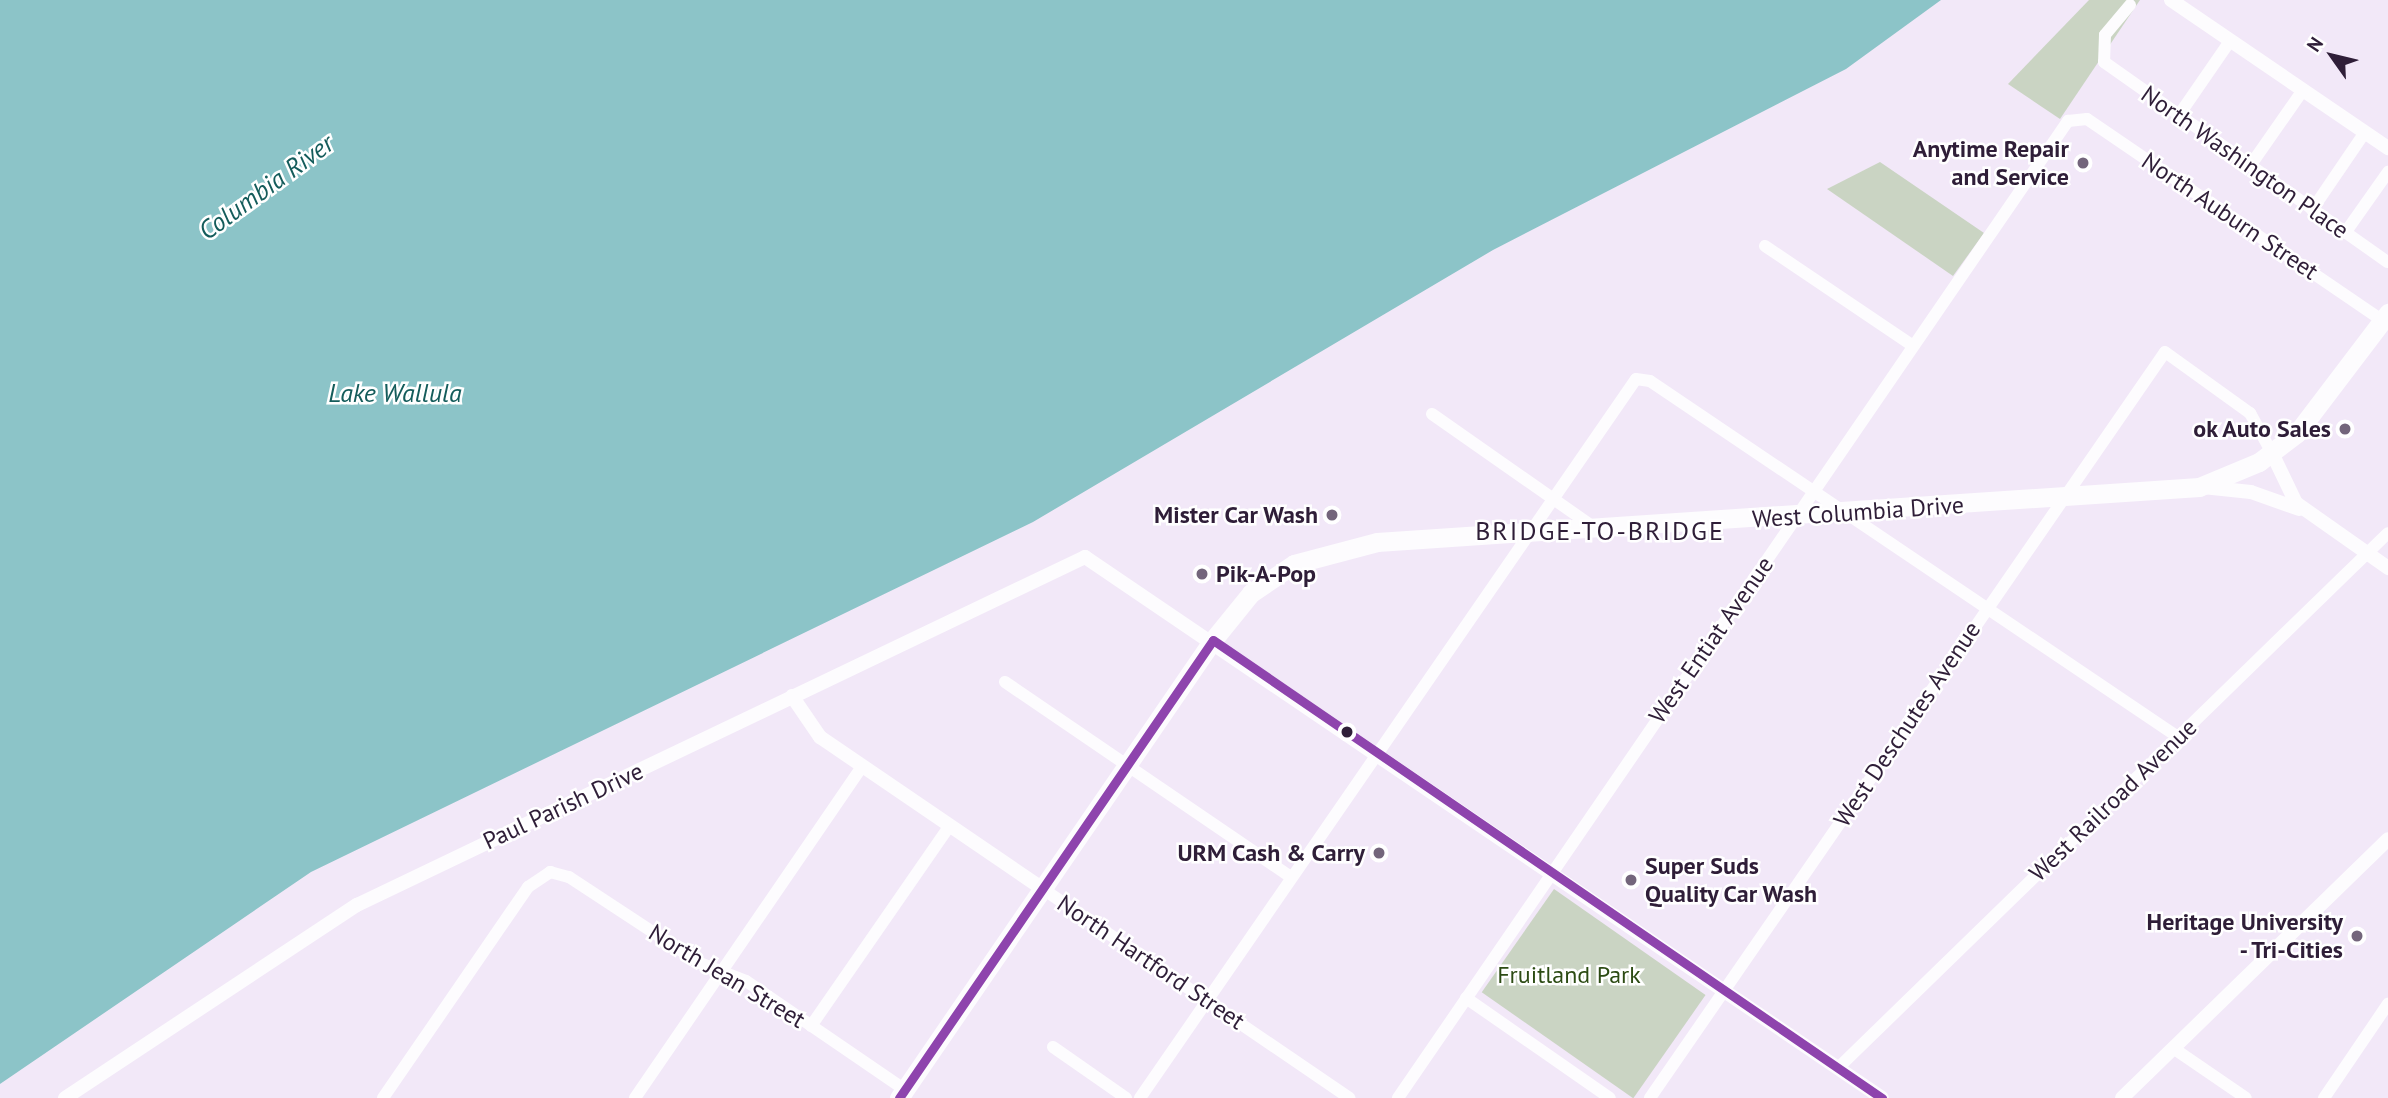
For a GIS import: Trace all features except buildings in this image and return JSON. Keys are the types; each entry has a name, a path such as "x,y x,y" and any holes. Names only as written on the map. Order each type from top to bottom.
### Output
{"main road":[{"name":"West Columbia Drive","path":"902,1094 1213,640 1265,582 1320,554 1377,542 2062,500 2199,487 2272,453 2315,415 2385,317"}],"street":[{"path":"2171,0 2388,148"},
{"name":"North Washington Place","path":"2130,5 2105,35 2104,62 2387,262"},
{"path":"2179,115 2230,41"},
{"path":"2250,166 2303,90"},
{"name":"North Auburn Street","path":"2075,117 2385,317"},
{"name":"West Entiat Avenue","path":"1398,1098 1912,345 2075,117"},
{"path":"2312,211 2365,132"},
{"path":"2345,233 2388,172"},
{"path":"1765,246 1912,345"},
{"name":"West Deschutes Avenue","path":"1650,1098 2165,352 2250,413 2272,453"},
{"path":"1140,1098 1628,383 1644,378 2178,737"},
{"path":"1432,414 1595,528"},
{"path":"2272,453 2288,493 2309,514 2388,568"},
{"path":"2199,487 2251,492 2309,514"},
{"name":"West Railroad Avenue","path":"1838,1068 2388,533"},
{"name":"Paul Parish Drive","path":"65,1098 344,912 1085,557 1213,640"},
{"path":"1213,640 1882,1098"},
{"path":"1004,682 1291,877"},
{"name":"North Hartford Street","path":"792,696 816,733 1349,1098"},
{"path":"635,1098 862,766"},
{"path":"811,1026 950,825"},
{"path":"2122,1098 2388,839"},
{"name":"North Jean Street","path":"383,1098 523,895 546,873 569,877 811,1026 902,1094"},
{"path":"1466,998 1610,1098"},
{"path":"2324,1098 2388,1004"},
{"path":"1053,1047 1126,1098"},
{"path":"2173,1048 2246,1098"}],"green space":[{"path":"2089,0 2140,0 2060,119 2008,84"},
{"path":"1880,162 1984,233 1953,276 1827,189"},
{"name":"Fruitland Park","path":"1554,889 1706,995 1633,1098 1482,992"}],"water":[{"name":"Lake Wallula","path":"0,0 1941,0 1846,69 1493,250 1033,522 311,872 0,1084"}],"transit line":[{"path":"1213,640 1882,1098"},
{"path":"899,1098 1213,640"}],"place":[{"name":"Anytime Repair and Service","path":"2083,163"},
{"name":"ok Auto Sales","path":"2345,429"},
{"name":"Mister Car Wash","path":"1332,515"},
{"name":"Pik-A-Pop","path":"1202,574"},
{"name":"URM Cash & Carry","path":"1379,853"},
{"name":"Super Suds Quality Car Wash","path":"1631,880"},
{"name":"Heritage University - Tri-Cities","path":"2357,936"}],"district":[{"name":"BRIDGE-TO-BRIDGE","path":"1600,531"}],"water label":[{"name":"Columbia River","path":"266,187"}]}
